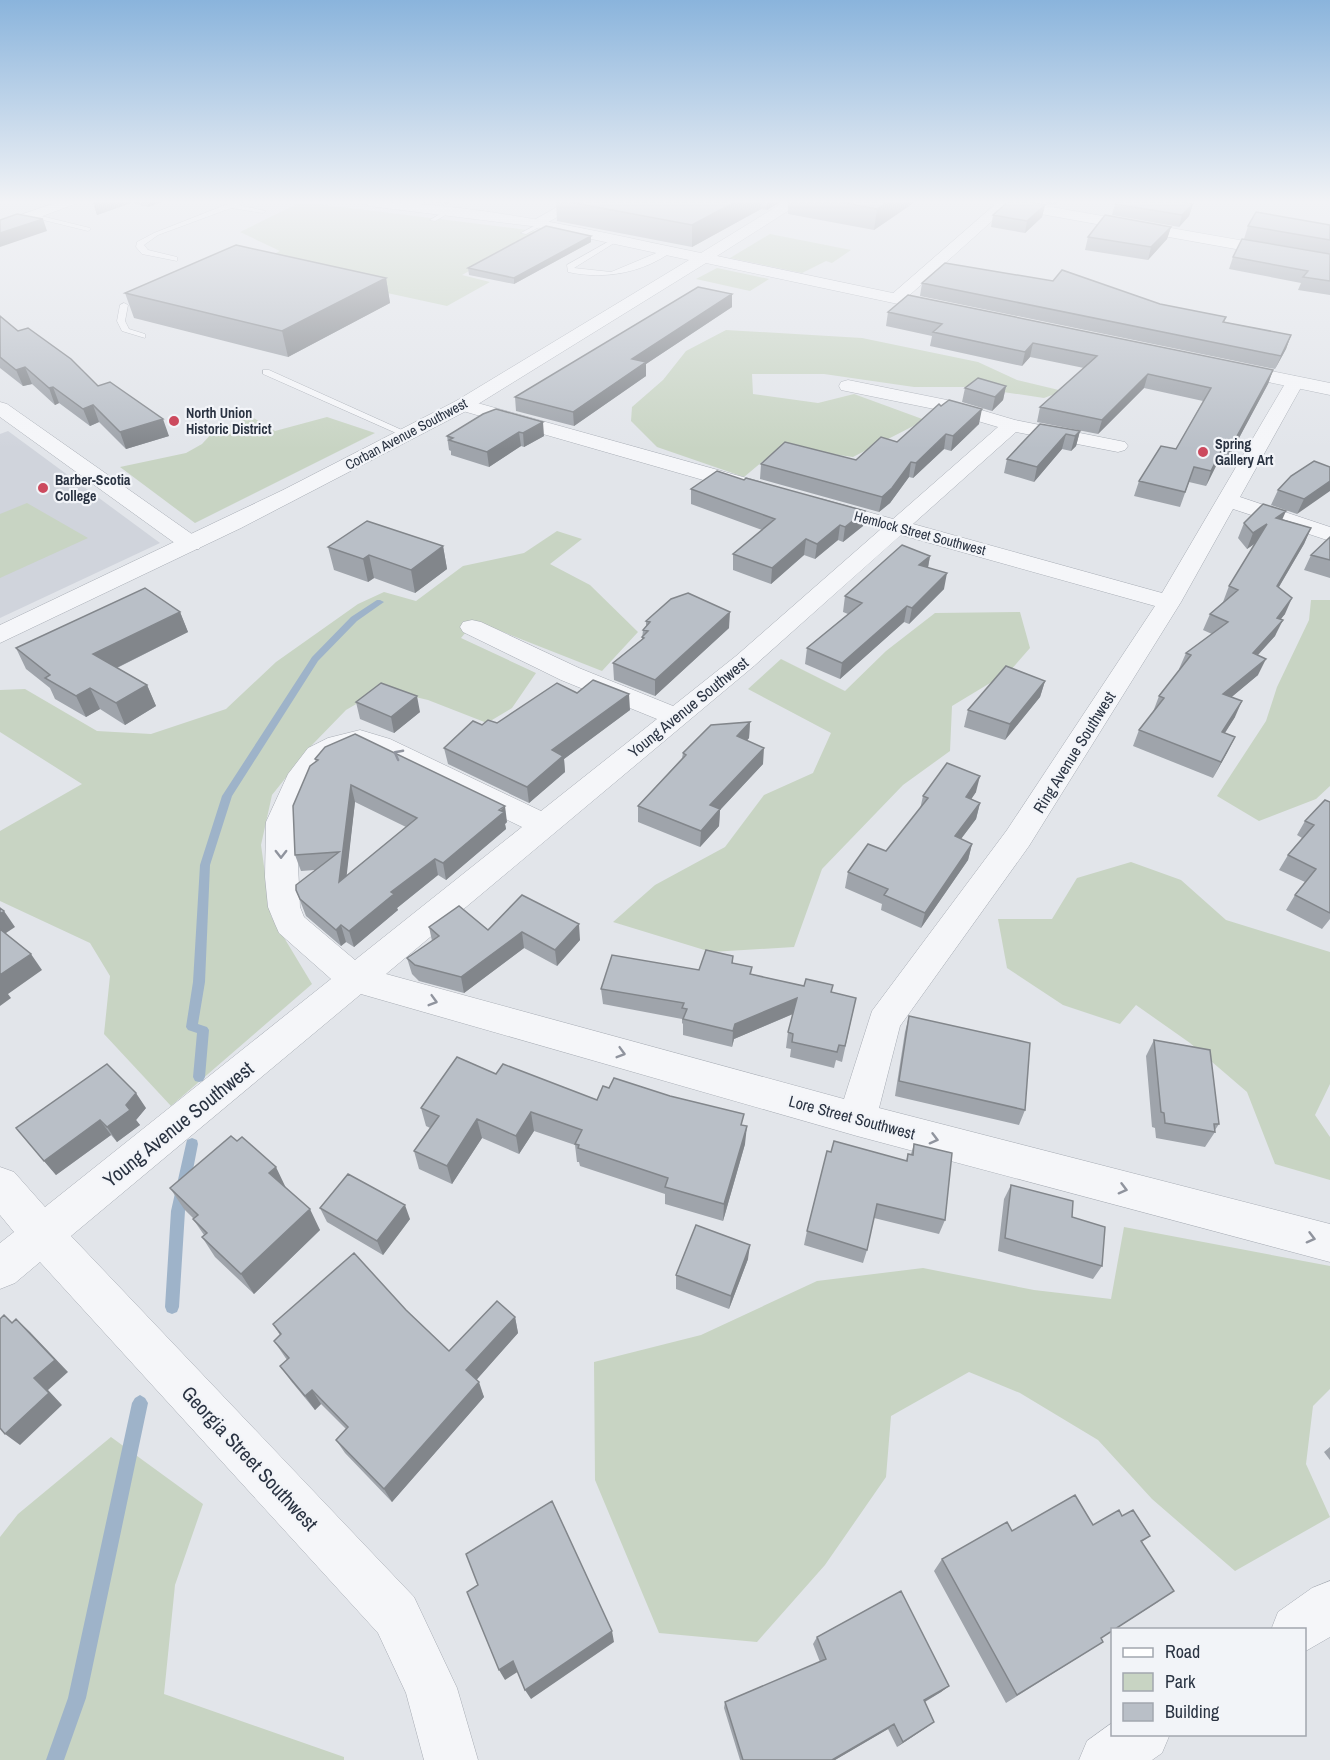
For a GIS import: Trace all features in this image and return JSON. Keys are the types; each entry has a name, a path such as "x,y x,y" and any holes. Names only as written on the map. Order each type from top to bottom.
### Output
{"street":[{"name":"Corban Avenue Southwest","path":"0,635 190,544 408,435 463,405 660,284"},
{"path":"830,284 966,313"},
{"path":"897,298 912,284"},
{"path":"1207,363 1330,389"},
{"name":"Ring Avenue Southwest","path":"857,1119 884,1021 1018,838 1169,602 1295,382"},
{"path":"848,386 947,406 1012,425 1118,446"},
{"path":"463,405 772,492"},
{"path":"0,408 190,544"},
{"name":"Young Avenue Southwest","path":"0,1269 366,982 545,825 677,717 897,528 1012,425"},
{"path":"1228,500 1330,534"},
{"name":"Hemlock Street Southwest","path":"806,502 1169,602"},
{"path":"472,627 570,674 677,717"},
{"path":"366,982 324,955 291,924 284,907 281,876 281,822 302,774 318,755 338,744 360,739 380,745 445,779 545,825"},
{"name":"Lore Street Southwest","path":"366,982 857,1119 1330,1243"},
{"name":"Georgia Street Southwest","path":"0,1185 42,1234 396,1615 431,1688 451,1760"},
{"path":"1297,1628 1330,1606"},
{"path":"1106,1760 1140,1736"}],"lane":[{"path":"124,305 121,321 126,331 142,336"},
{"path":"267,372 408,435"}],"shaded area":[{"name":"Barber-Scotia College","path":"8,431 160,543 0,618 0,434"}],"green space":[{"path":"347,284 486,284 447,306"},
{"path":"719,284 761,284 750,291"},
{"path":"726,330 862,338 978,362 1017,380 1063,391 1044,398 970,387 914,387 824,374 752,374 753,394 818,403 854,394 925,420 853,457 780,447 744,477 657,447 631,421 632,407 663,380 686,351"},
{"path":"252,417 275,431 327,417 375,433 195,523 120,467 186,453 202,444 214,431"},
{"path":"27,503 88,538 0,578 0,514"},
{"path":"557,531 582,539 550,564 590,585 638,632 602,671 475,621 461,638 536,673 512,708 487,723 428,700 382,689 346,710 312,745 272,795 261,845 271,916 312,984 171,1106 104,1034 110,976 90,943 0,901 0,831 82,784 0,732 0,690 25,689 97,731 151,734 226,709 276,662 358,604 384,592 416,601 463,566 524,553"},
{"path":"1311,600 1330,600 1330,786 1316,799 1259,821 1217,796 1266,721 1277,687 1309,620"},
{"path":"1020,612 1030,648 1010,671 952,706 950,751 903,785 822,869 794,947 711,952 613,922 655,885 725,847 764,795 813,773 831,733 748,689 781,659 845,691 886,651 935,613"},
{"path":"1131,862 1181,880 1226,920 1330,952 1330,1084 1315,1115 1330,1137 1330,1180 1275,1164 1247,1092 1190,1043 1136,1005 1120,1024 1063,1005 1007,968 998,919 1052,919 1077,878"},
{"path":"1124,1227 1330,1266 1330,1389 1313,1406 1306,1464 1330,1517 1235,1571 1152,1499 1098,1440 1020,1393 969,1372 891,1416 886,1477 825,1565 757,1642 659,1633 595,1480 594,1362 701,1335 817,1281 923,1268 1034,1290 1111,1299"},
{"path":"111,1437 203,1504 175,1585 164,1694 344,1757 344,1760 0,1760 0,1537 18,1514"}],"building":[{"path":"146,284 374,284 282,331 125,293"},
{"path":"928,284 1103,284 1160,304 1226,317 1223,322 1291,335 1281,356"},
{"path":"698,287 732,294 632,359 646,362 573,412 515,397"},
{"path":"908,295 1273,370 1230,449 1223,447 1211,471 1194,467 1185,492 1139,481 1161,446 1176,449 1211,388 1148,374 1102,420 1040,407 1097,356 1033,343 1025,352 933,332 942,324 888,312"},
{"path":"0,316 18,331 28,328 71,359 98,386 110,382 163,419 120,432 93,405 83,409 53,387 49,388 25,367 16,370 0,357"},
{"path":"978,378 1006,386 995,397 965,388"},
{"path":"949,400 982,409 953,436 946,434 916,463 911,462 892,488 882,497 761,464 785,442 856,460 881,437 897,442 939,404 941,406"},
{"path":"496,409 543,422 523,433 519,432 487,452 449,440 453,438 447,436 483,414"},
{"path":"1040,424 1080,431 1075,436 1066,434 1037,467 1007,459"},
{"path":"1314,461 1330,467 1330,481 1304,499 1278,490 1291,476"},
{"path":"717,471 865,511 845,527 840,525 817,544 806,539 772,568 733,554 775,519 691,489"},
{"path":"1263,504 1286,511 1276,518 1311,528 1277,586 1292,598 1277,618 1283,620 1253,653 1266,659 1223,694 1242,701 1222,732 1235,737 1221,762 1139,730 1164,698 1159,696 1191,655 1186,653 1228,622 1210,614 1238,590 1229,586 1267,524 1253,533 1244,523"},
{"path":"367,521 443,546 411,570 369,555 363,559 328,547"},
{"path":"1330,537 1330,560 1311,555"},
{"path":"902,545 930,556 919,565 947,573 912,608 907,606 842,663 807,648 862,603 845,596"},
{"path":"145,588 180,612 93,654 147,685 116,703 90,688 76,696 45,678 50,675 16,648"},
{"path":"688,593 730,612 655,680 613,663 644,638 642,637 648,631 643,630 650,622 646,621 671,599"},
{"path":"1006,666 1045,681 1010,724 968,710"},
{"path":"593,680 629,694 552,750 563,756 527,787 444,748 473,721 482,725 488,720 497,723 557,683 577,693"},
{"path":"381,683 417,696 391,717 356,702"},
{"path":"750,722 737,736 764,748 710,805 720,809 701,831 638,806 686,755 683,753 711,725"},
{"path":"355,734 505,806 499,810 504,812 443,863 435,859 391,892 394,894 349,931 341,925 336,930 300,899 296,890 296,885 339,852 295,855 293,806 310,766 318,760 315,759 325,747","holes":["351,785 417,818 339,882"]},
{"path":"947,763 980,776 966,797 980,803 955,836 972,844 925,913 884,895 888,889 848,872 868,844 886,851 928,798 923,796"},
{"path":"1325,800 1330,802 1330,913 1295,895 1316,869 1288,855 1314,825 1305,821"},
{"path":"522,895 579,924 555,950 522,932 461,977 415,965 407,958 439,936 429,927 459,906 488,930"},
{"path":"0,929 31,954 0,975"},
{"path":"706,950 733,956 732,963 752,967 750,974 804,986 806,979 833,985 831,992 856,998 845,1046 839,1045 837,1052 792,1042 793,1034 788,1032 797,998 735,1024 733,1031 683,1019 687,1009 682,1008 684,1003 601,989 612,955 699,970"},
{"path":"909,1016 1030,1043 1025,1110 899,1081"},
{"path":"1154,1040 1210,1050 1219,1124 1214,1124 1215,1132 1165,1123 1164,1113 1161,1112"},
{"path":"457,1057 496,1074 503,1064 597,1100 603,1086 609,1088 614,1078 670,1096 744,1114 741,1125 747,1126 724,1204 665,1187 668,1178 578,1148 579,1145 575,1144 582,1130 531,1112 516,1136 477,1119 447,1166 414,1151 439,1116 421,1108"},
{"path":"107,1064 136,1093 126,1105 130,1110 107,1127 100,1120 44,1161 16,1128"},
{"path":"231,1136 237,1141 242,1137 276,1167 269,1173 310,1209 241,1274 202,1237 207,1233 193,1219 198,1215 170,1188"},
{"path":"834,1141 907,1161 908,1154 913,1155 914,1144 952,1153 945,1220 877,1204 867,1250 807,1231 827,1151 831,1152"},
{"path":"348,1174 405,1205 377,1241 320,1208"},
{"path":"1011,1185 1073,1201 1072,1217 1105,1227 1102,1266 1005,1238"},
{"path":"696,1225 750,1245 731,1296 676,1275"},
{"path":"354,1253 406,1310 449,1351 497,1301 515,1317 466,1370 479,1382 384,1489 336,1440 348,1427 312,1390 305,1396 280,1366 289,1358 274,1341 281,1334 273,1324"},
{"path":"4,1315 12,1323 16,1319 55,1360 34,1378 49,1393 5,1434 0,1428 0,1319"},
{"path":"1075,1495 1093,1525 1119,1510 1122,1516 1133,1510 1150,1536 1141,1541 1174,1591 1117,1628 1111,1628 1111,1632 1101,1638 1103,1642 1017,1695 942,1559 1007,1522 1012,1531"},
{"path":"552,1501 612,1631 525,1690 513,1661 499,1670 467,1592 478,1585 466,1554"},
{"path":"901,1591 949,1686 924,1700 934,1722 903,1742 894,1724 832,1760 743,1760 725,1702 826,1659 817,1637"}],"waterway":[{"path":"199,1077 203,1030 192,1027 199,982 205,865 227,796 315,659 354,619 380,602"},
{"path":"172,1307 178,1211 192,1144"},
{"path":"55,1760 77,1698 140,1403"}],"place":[{"name":"North Union Historic District","path":"174,421"},
{"name":"Spring Gallery Art","path":"1203,452"},
{"name":"Barber-Scotia College","path":"43,488"}]}
